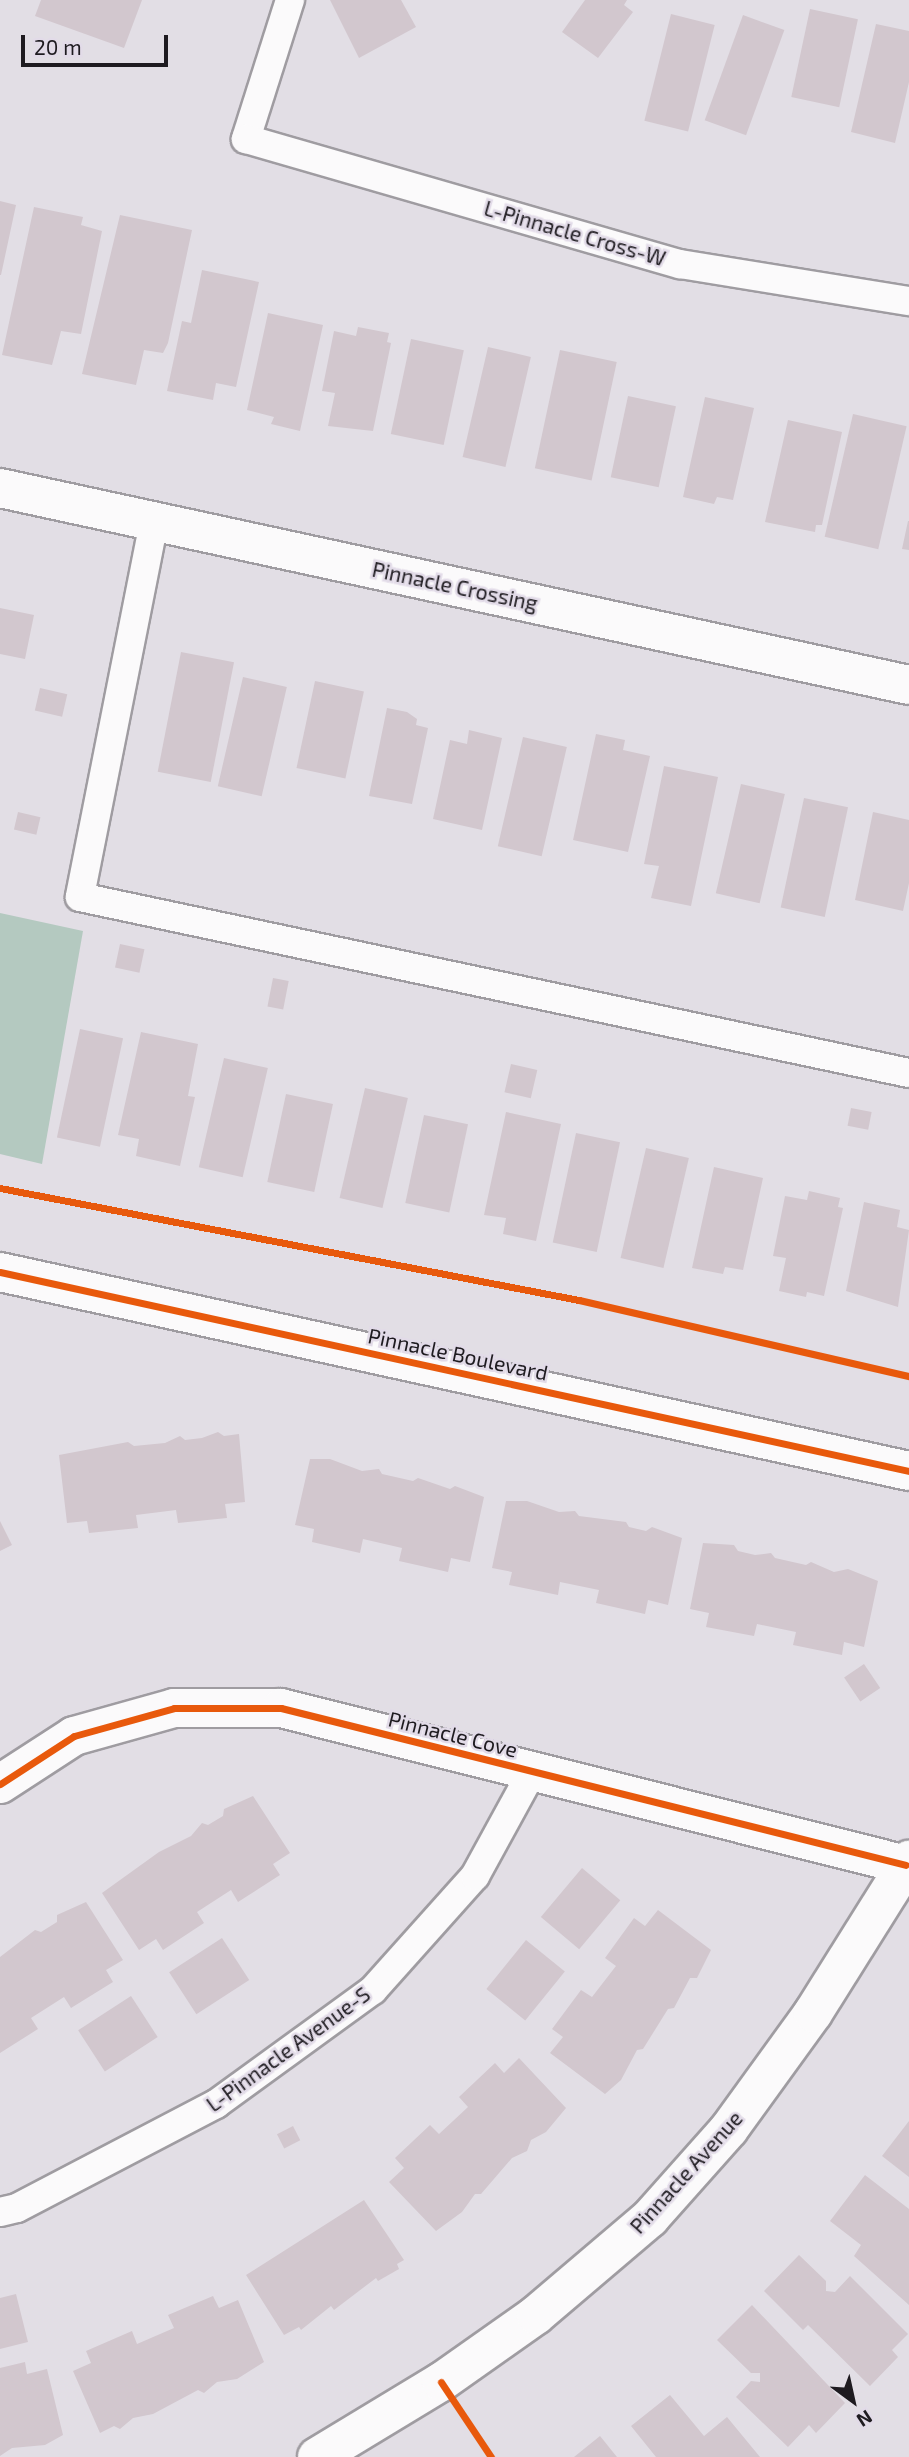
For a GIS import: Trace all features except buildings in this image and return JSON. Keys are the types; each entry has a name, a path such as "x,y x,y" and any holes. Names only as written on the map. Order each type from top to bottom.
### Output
{"street":[{"name":"Pinnacle Crossing","path":"0,488 909,685"},
{"name":"Pinnacle Boulevard","path":"0,1272 909,1471"},
{"name":"Pinnacle Cove","path":"0,1784 74,1736 174,1708 281,1709 908,1864"},
{"name":"Pinnacle Avenue","path":"317,2457 441,2382 536,2315 650,2218 737,2119 813,2013 908,1864"}],"lane":[{"name":"L-Pinnacle Cross-W","path":"290,0 246,139 680,264 909,301"},
{"path":"154,522 80,897 909,1073"},
{"name":"L-Pinnacle Avenue-S","path":"0,2212 17,2208 216,2104 373,1990 475,1876 532,1772"}],"green space":[{"path":"0,913 83,931 42,1164 0,1154"}],"cycle path":[{"path":"0,1188 579,1300 909,1376"},
{"path":"0,1272 909,1471"},
{"path":"0,1784 74,1736 174,1708 281,1708 906,1865"},
{"path":"441,2382 491,2457"}]}
